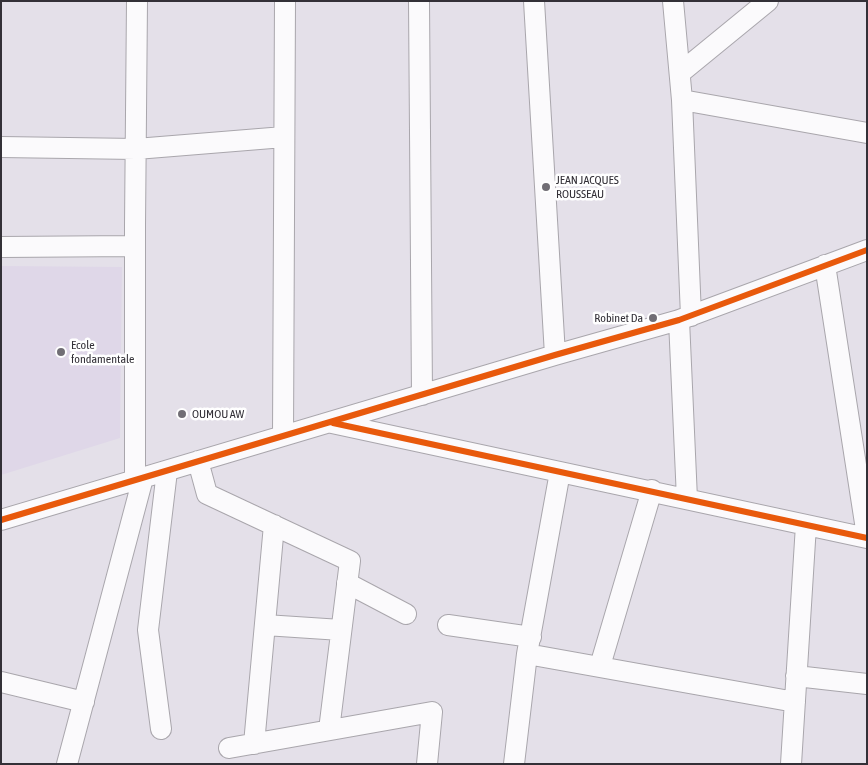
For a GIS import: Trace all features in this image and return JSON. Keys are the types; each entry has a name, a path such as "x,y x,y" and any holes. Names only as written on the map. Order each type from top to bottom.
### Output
{"street":[{"path":"67,764 139,479 135,246 136,1"},
{"path":"283,436 285,1"},
{"path":"419,1 422,395"},
{"path":"534,1 555,355"},
{"path":"673,1 682,100 687,499"},
{"path":"680,72 768,1"},
{"path":"682,100 867,133"},
{"path":"1,147 136,149 284,137"},
{"path":"1,247 135,246"},
{"path":"1,520 685,318 867,250"},
{"path":"330,422 867,537 825,265"},
{"path":"198,461 207,494 350,561 329,730"},
{"path":"160,729 148,630 167,470"},
{"path":"514,764 529,646 560,472"},
{"path":"600,666 652,490"},
{"path":"254,744 274,525"},
{"path":"791,764 806,525"},
{"path":"347,583 406,614"},
{"path":"265,625 341,630"},
{"path":"448,625 600,666 795,702"},
{"path":"796,676 867,684"},
{"path":"1,682 84,702"},
{"path":"230,748 432,712 427,764"},
{"path":"75,735 79,764"}],"shaded area":[{"name":"Ecole fondamentale","path":"1,266 122,267 120,438 1,475"}],"cycle path":[{"path":"1,520 555,355 679,320 867,250"},
{"path":"333,423 867,538"}],"place":[{"name":"JEAN JACQUES ROUSSEAU","path":"546,187"},
{"name":"Robinet Da","path":"653,318"},
{"name":"Ecole fondamentale","path":"61,352"},
{"name":"OUMOU AW","path":"182,414"}]}
